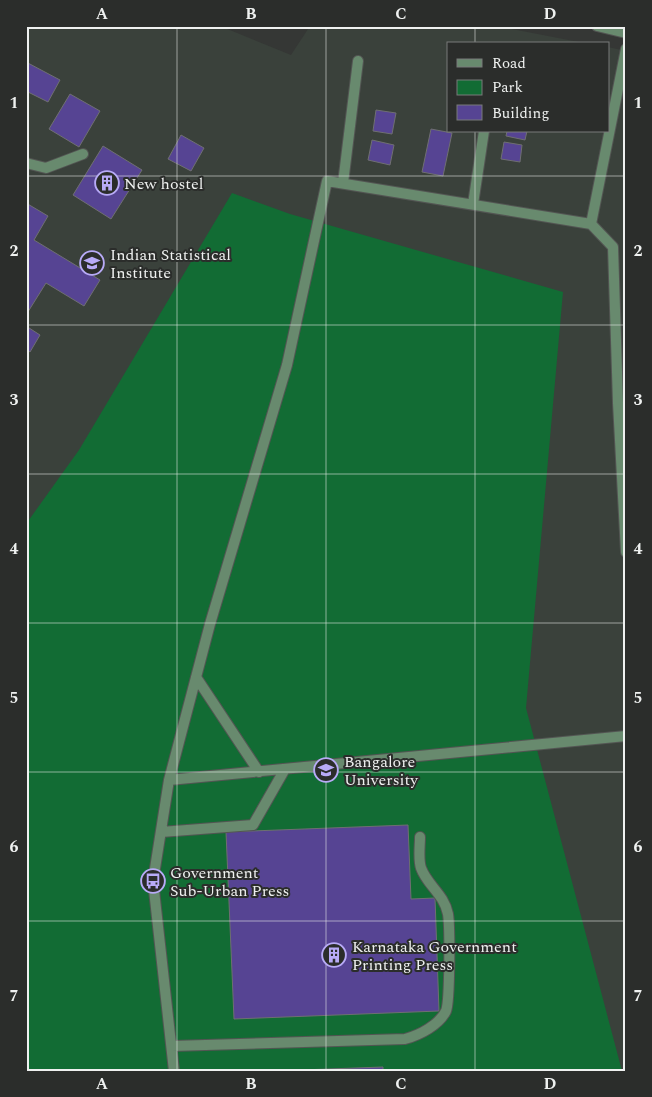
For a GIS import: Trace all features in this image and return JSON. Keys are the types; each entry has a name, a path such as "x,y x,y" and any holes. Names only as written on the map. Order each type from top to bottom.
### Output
{"street":[{"path":"597,26 626,33"},
{"path":"610,129 626,49"},
{"path":"343,183 358,61"},
{"path":"473,204 484,132"},
{"path":"591,224 609,132"},
{"path":"26,163 46,168 83,154"},
{"path":"174,1071 153,881 169,780 210,624 287,364 327,181 591,224 613,247 621,374 626,552"},
{"path":"196,677 259,772"},
{"path":"169,780 626,736"},
{"path":"161,832 254,825 285,769"},
{"path":"172,1046 405,1039 424,1031 440,1019 446,1010 449,996 448,915 443,899 426,878 421,866 420,837"}],"shaded area":[{"name":"Bangalore University","path":"26,26 220,26 291,55 310,26 497,26 579,42 447,42 447,132 610,132 610,47 626,51 626,1071 26,1071"}],"green space":[{"name":"Bangalore University","path":"232,193 290,214 563,292 526,708 622,1071 26,1071 26,524 79,450"}],"building":[{"path":"26,62 60,80 48,102 26,91"},
{"path":"70,94 100,111 79,147 49,129"},
{"path":"376,110 396,113 392,134 373,131"},
{"path":"431,129 452,133 443,176 422,172"},
{"path":"507,132 527,132 525,140 506,136"},
{"path":"181,135 204,148 191,171 168,159"},
{"path":"372,140 394,145 390,165 368,160"},
{"path":"504,142 522,145 520,162 501,159"},
{"name":"New hostel","path":"103,146 142,170 111,219 73,195"},
{"path":"26,203 48,216 34,240 100,280 84,306 46,283 26,315"},
{"path":"26,326 40,335 30,352 26,349"},
{"name":"Karnataka Government Printing Press","path":"408,825 411,899 435,898 439,1011 234,1019 226,832"},
{"path":"383,1067 383,1071 273,1071"}],"place":[{"name":"New hostel","path":"107,183"},
{"name":"Indian Statistical Institute","path":"92,263"},
{"name":"Bangalore University","path":"326,770"},
{"name":"Government Sub-Urban Press","path":"153,881"},
{"name":"Karnataka Government Printing Press","path":"334,955"}]}
